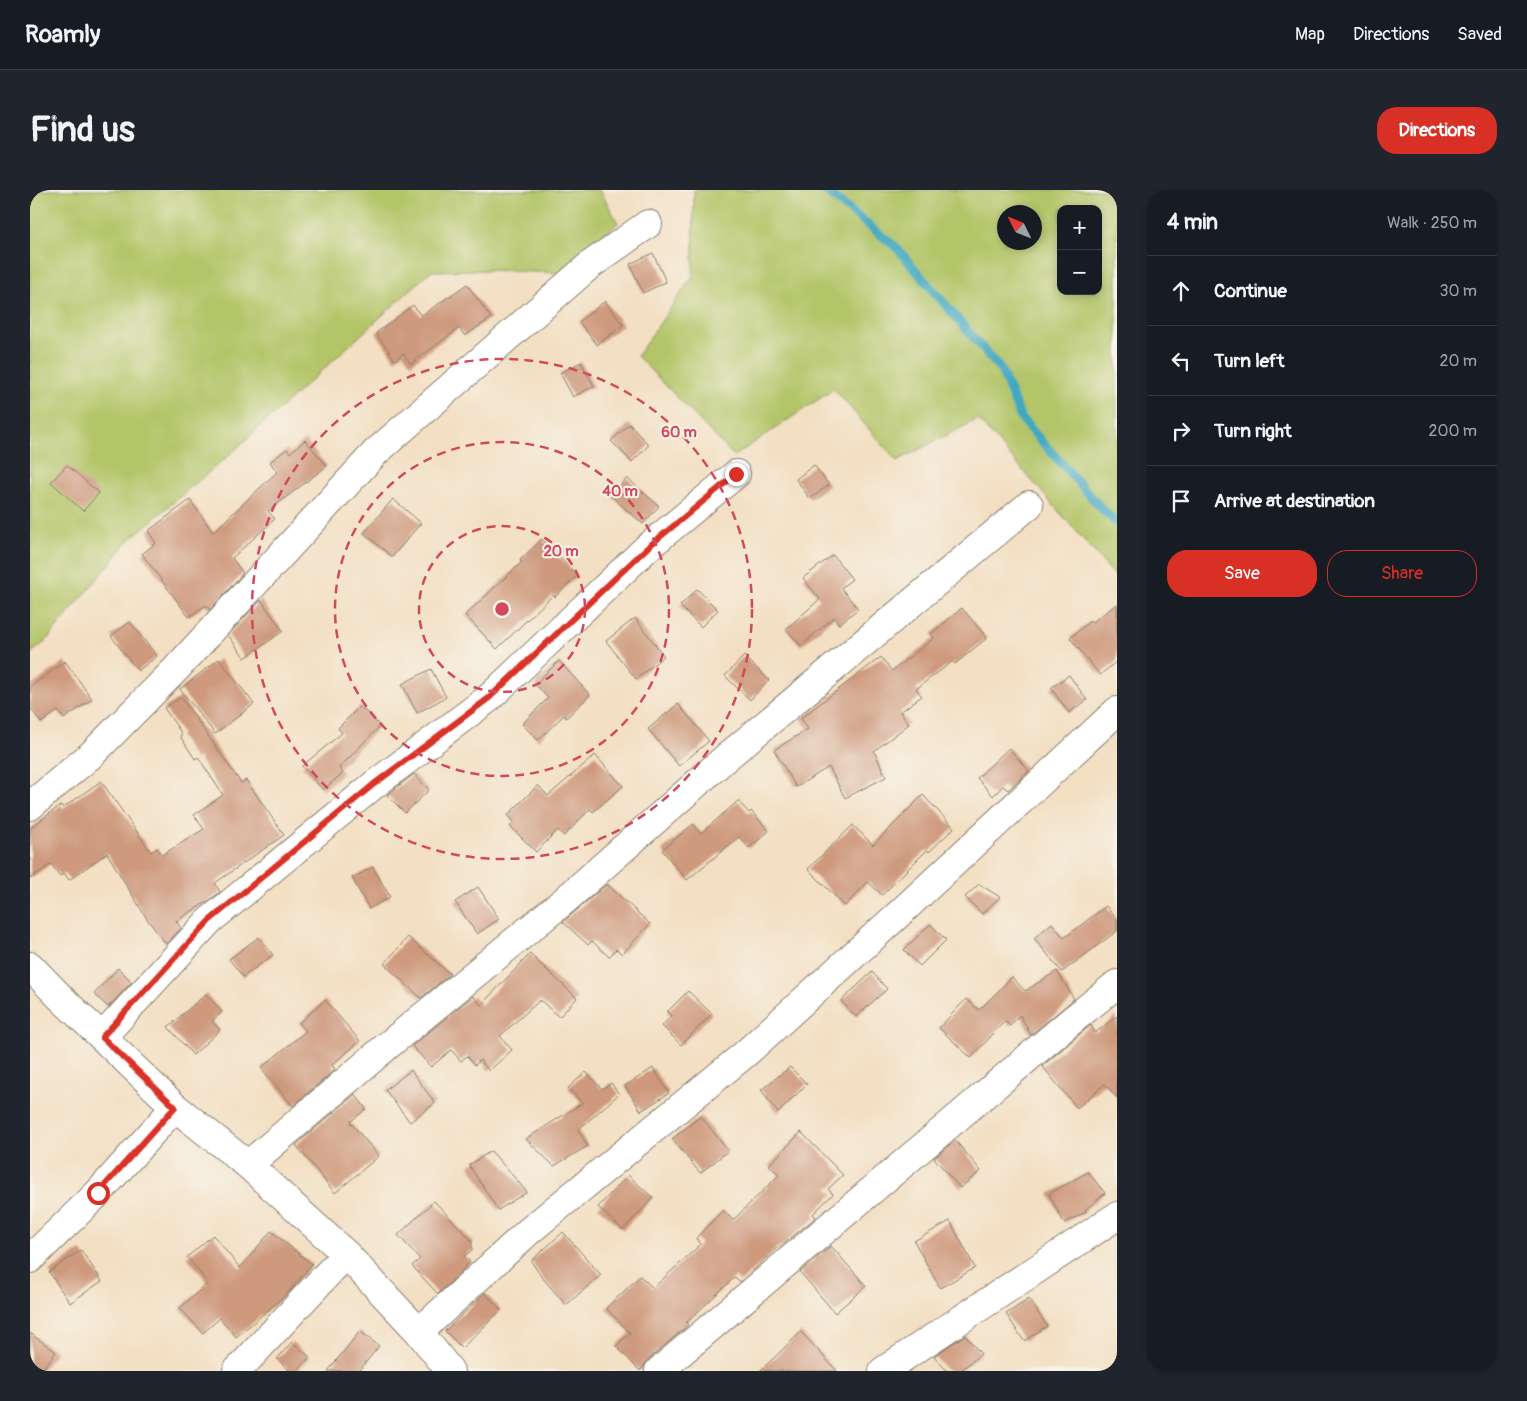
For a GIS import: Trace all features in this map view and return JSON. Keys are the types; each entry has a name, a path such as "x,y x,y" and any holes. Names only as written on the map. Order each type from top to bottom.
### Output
{"street":[{"path":"30,806 91,755 176,669 376,452 590,265 648,224"},
{"path":"102,1037 209,921 374,784 489,698 648,547 736,474"},
{"path":"248,1165 387,1046 565,900 722,761 1029,505"},
{"path":"419,1332 529,1231 745,1054 1117,712"},
{"path":"30,966 175,1107 248,1165 346,1254 419,1332 450,1371"},
{"path":"659,1371 1117,984"},
{"path":"30,1259 98,1193 175,1107"},
{"path":"883,1371 1117,1216"},
{"path":"237,1371 346,1254"}],"green space":[{"path":"30,190 600,190 618,223 558,273 490,270 431,271 228,456 131,538 46,641 30,654"},
{"path":"694,190 1117,190 1117,578 978,419 897,461 834,389 734,456 637,356 693,276"}],"building":[{"path":"653,253 666,282 643,293 630,264"},
{"path":"467,284 491,318 465,336 459,328 411,364 403,353 395,360 376,333 413,305 421,316"},
{"path":"605,301 623,325 597,345 579,322"},
{"path":"581,362 594,386 573,397 560,373"},
{"path":"629,424 649,445 632,462 611,441"},
{"path":"305,440 327,466 268,511 275,519 232,558 243,573 210,610 206,605 189,617 142,554 156,543 148,531 190,500 213,532 277,472 270,462 287,449 290,453"},
{"path":"67,465 99,493 83,511 51,482"},
{"path":"814,465 829,485 810,499 796,479"},
{"path":"627,478 659,506 643,524 611,496"},
{"path":"393,499 421,523 392,557 364,533"},
{"path":"542,539 577,576 555,597 553,595 497,649 465,615 522,562 520,560"},
{"path":"833,555 852,579 841,588 858,609 839,624 834,617 801,646 786,629 820,599 803,578"},
{"path":"697,589 718,610 701,627 680,606"},
{"path":"261,600 283,631 245,658 228,635"},
{"path":"1117,604 1117,661 1100,675 1070,638 1090,621 1091,623"},
{"path":"962,608 987,638 955,664 953,661 916,689 922,696 900,712 909,724 874,751 886,777 845,798 829,767 796,787 774,750 808,729 801,718 881,657 892,671 934,638 931,634"},
{"path":"635,618 664,656 636,679 606,641"},
{"path":"130,622 157,656 138,671 111,636"},
{"path":"744,656 769,680 750,700 725,676"},
{"path":"219,659 254,704 215,734 180,689"},
{"path":"65,661 92,699 64,719 58,711 41,723 30,707 30,687"},
{"path":"559,661 590,695 566,718 564,715 538,740 522,724 548,698 535,684"},
{"path":"431,669 446,697 417,713 402,684"},
{"path":"1069,675 1087,700 1069,713 1051,688"},
{"path":"181,697 241,783 246,780 284,835 215,883 220,892 176,921 181,928 166,944 147,919 107,853 69,880 64,873 60,876 51,864 30,879 30,828 61,805 63,808 101,781 151,852 157,848 162,855 204,829 194,815 223,795 198,757 195,759 180,736 182,734 164,708"},
{"path":"678,704 709,741 679,766 648,729"},
{"path":"360,706 380,726 339,768 343,773 323,790 302,766 342,733 338,728"},
{"path":"1009,748 1029,771 1008,790 1003,786 993,796 977,778"},
{"path":"595,755 623,786 593,812 590,809 564,836 558,830 536,852 510,826 514,822 508,815 538,785 548,796"},
{"path":"414,774 429,790 405,813 387,795"},
{"path":"923,795 954,828 929,852 927,850 882,895 868,882 845,906 808,869 853,825 873,845"},
{"path":"738,801 749,813 751,811 769,831 749,848 739,837 687,880 662,850 693,824 701,833"},
{"path":"373,867 390,897 369,909 352,878"},
{"path":"607,884 650,924 622,954 616,949 609,957 592,941 588,945 563,922"},
{"path":"979,884 1000,897 982,914 965,897"},
{"path":"478,887 499,919 477,934 455,902"},
{"path":"1106,906 1117,920 1117,931 1062,972 1034,938 1052,923 1064,938"},
{"path":"930,924 946,940 920,966 904,950"},
{"path":"259,937 273,955 243,977 229,959"},
{"path":"408,937 450,974 421,998 384,964"},
{"path":"530,954 577,998 559,1017 540,1000 500,1036 512,1050 489,1071 480,1060 475,1065 467,1056 461,1061 451,1050 431,1067 412,1046 473,996 481,1005"},
{"path":"118,968 132,982 108,1007 94,994"},
{"path":"1057,971 1074,999 1031,1035 1020,1015 1010,1026 1005,1021 971,1058 939,1028 966,999 979,1010 1012,977 1025,991"},
{"path":"872,972 887,989 856,1017 841,1001"},
{"path":"688,991 712,1014 681,1045 662,1026 671,1016 667,1012"},
{"path":"206,994 222,1012 212,1021 220,1030 193,1055 168,1027"},
{"path":"325,1000 360,1041 332,1065 335,1070 293,1106 261,1068 306,1031 299,1023"},
{"path":"1117,1016 1117,1098 1105,1084 1077,1108 1042,1066 1091,1025 1095,1033"},
{"path":"790,1067 807,1084 778,1113 761,1090"},
{"path":"653,1068 669,1093 641,1111 625,1086"},
{"path":"411,1070 435,1103 410,1122 385,1090"},
{"path":"586,1072 602,1089 611,1083 619,1094 578,1130 588,1146 554,1166 526,1139 582,1103 568,1088"},
{"path":"355,1094 366,1109 350,1122 379,1156 335,1193 296,1145"},
{"path":"701,1116 728,1151 700,1173 672,1139"},
{"path":"801,1132 843,1175 828,1189 833,1194 813,1214 816,1217 778,1247 740,1282 735,1277 686,1323 688,1325 649,1359 640,1371 616,1346 630,1333 606,1308 640,1276 653,1288 701,1244 696,1238 723,1210 733,1220 779,1175 769,1165"},
{"path":"955,1140 981,1171 960,1188 934,1158"},
{"path":"491,1151 527,1192 498,1210 469,1165"},
{"path":"1088,1172 1105,1193 1085,1210 1086,1212 1064,1223 1049,1194"},
{"path":"628,1175 653,1198 623,1230 598,1207"},
{"path":"434,1201 472,1241 472,1250 464,1256 470,1262 438,1294 412,1266 420,1259 398,1235"},
{"path":"950,1221 975,1268 940,1288 914,1241"},
{"path":"271,1231 312,1264 286,1295 236,1337 220,1318 203,1333 180,1308 208,1283 187,1257 213,1235 240,1268"},
{"path":"563,1232 601,1275 566,1305 540,1275 531,1261"},
{"path":"831,1246 866,1286 835,1313 800,1272"},
{"path":"81,1250 102,1281 70,1303 49,1272"},
{"path":"485,1293 501,1310 462,1348 445,1331"},
{"path":"1029,1299 1047,1326 1024,1341 1006,1314"},
{"path":"360,1331 379,1346 359,1371 328,1371"},
{"path":"801,1332 837,1371 760,1371"},
{"path":"30,1333 56,1352 41,1371 30,1371"},
{"path":"965,1335 981,1354 960,1371 947,1371 934,1356"},
{"path":"292,1342 310,1357 297,1371 290,1371 277,1359"}],"waterway":[{"path":"824,190 896,247 1001,370 1021,418 1102,509 1117,523"}],"route":[{"path":"98,1193 175,1107 102,1037 209,921 374,784 489,698 648,547 736,474"}]}
